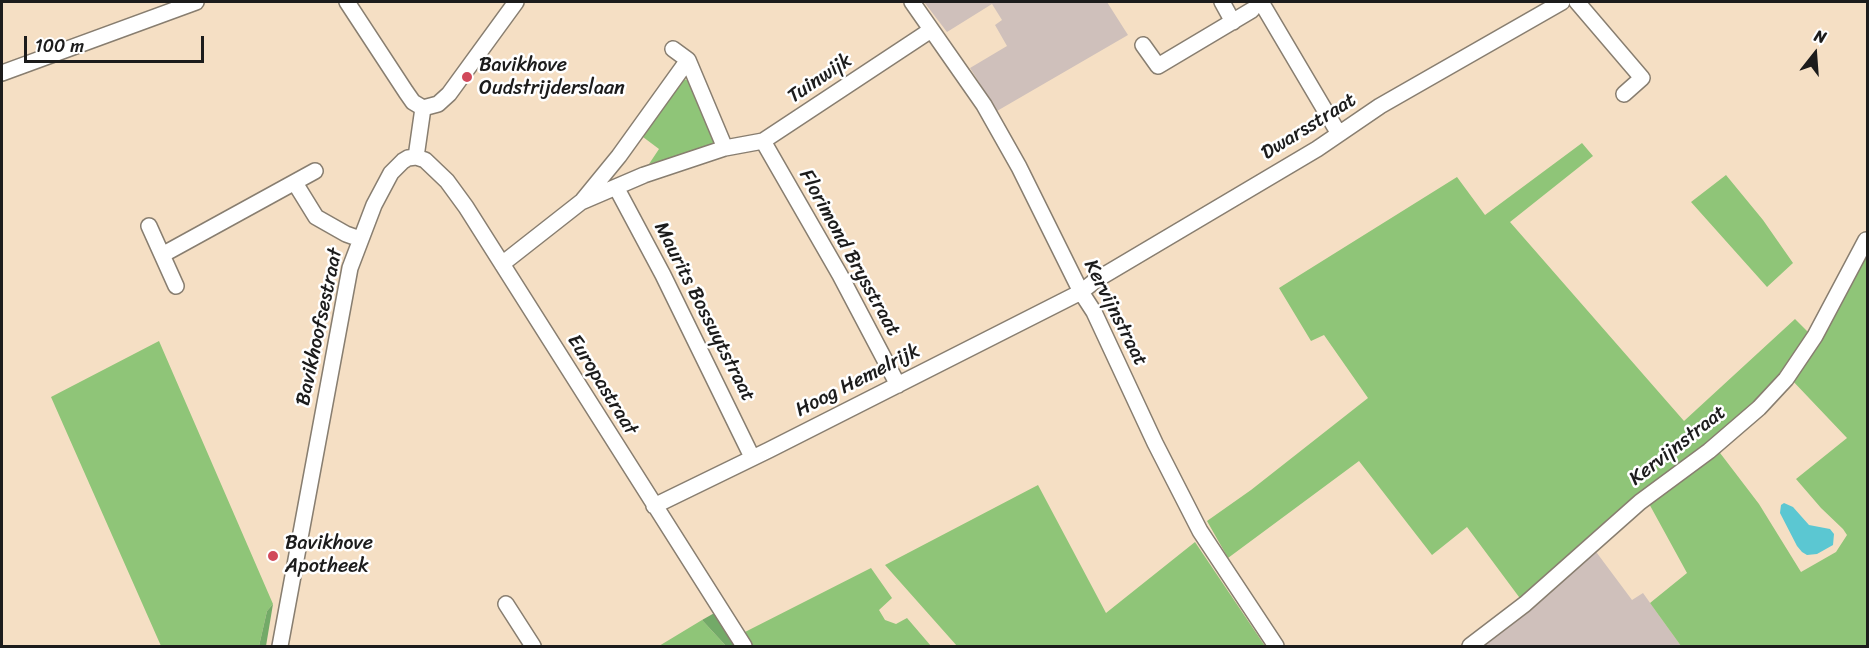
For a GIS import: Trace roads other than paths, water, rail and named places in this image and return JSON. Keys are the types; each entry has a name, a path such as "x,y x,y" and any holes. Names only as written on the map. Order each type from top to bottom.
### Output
{"street":[{"path":"2,73 196,2"},
{"path":"348,2 413,102 423,108 438,104 449,94 516,2"},
{"name":"Kervijnstraat","path":"912,2 984,105 1019,167 1081,292 1094,312 1155,443 1200,531 1276,646"},
{"path":"1222,2 1233,22"},
{"name":"Dwarsstraat","path":"1081,292 1096,279 1317,149 1380,106 1562,2"},
{"path":"1576,2 1642,78 1624,94"},
{"path":"1143,45 1158,66 1256,6 1339,134"},
{"name":"Tuinwijk","path":"582,202 644,175 725,148 763,141 931,30"},
{"path":"674,49 688,60 725,148"},
{"name":"Tuinwijk","path":"502,264 582,202 619,156 688,60"},
{"path":"416,157 423,108"},
{"name":"Florimond Brysstraat","path":"763,141 840,275 898,385"},
{"name":"Bavikhoofsestraat","path":"280,646 350,268 374,205 391,172 408,158 416,157"},
{"name":"Europastraat","path":"416,157 425,160 447,181 744,646"},
{"path":"162,255 315,171"},
{"path":"295,183 316,217 360,239"},
{"name":"Maurits Bossuytstraat","path":"616,187 663,275 752,457"},
{"path":"149,226 176,286"},
{"name":"Kervijnstraat","path":"1470,646 1525,604 1640,502 1709,451 1759,408 1786,379 1815,336 1866,240"},
{"name":"Hoog Hemelrijk","path":"654,506 1081,292"},
{"path":"506,604 533,646"}],"water":[{"path":"1784,503 1793,507 1809,525 1830,529 1834,534 1833,545 1817,554 1807,555 1802,552 1780,513 1781,505"}],"place":[{"name":"Bavikhove Oudstrijderslaan","path":"467,77"},
{"name":"Bavikhove Apotheek","path":"273,556"}]}
